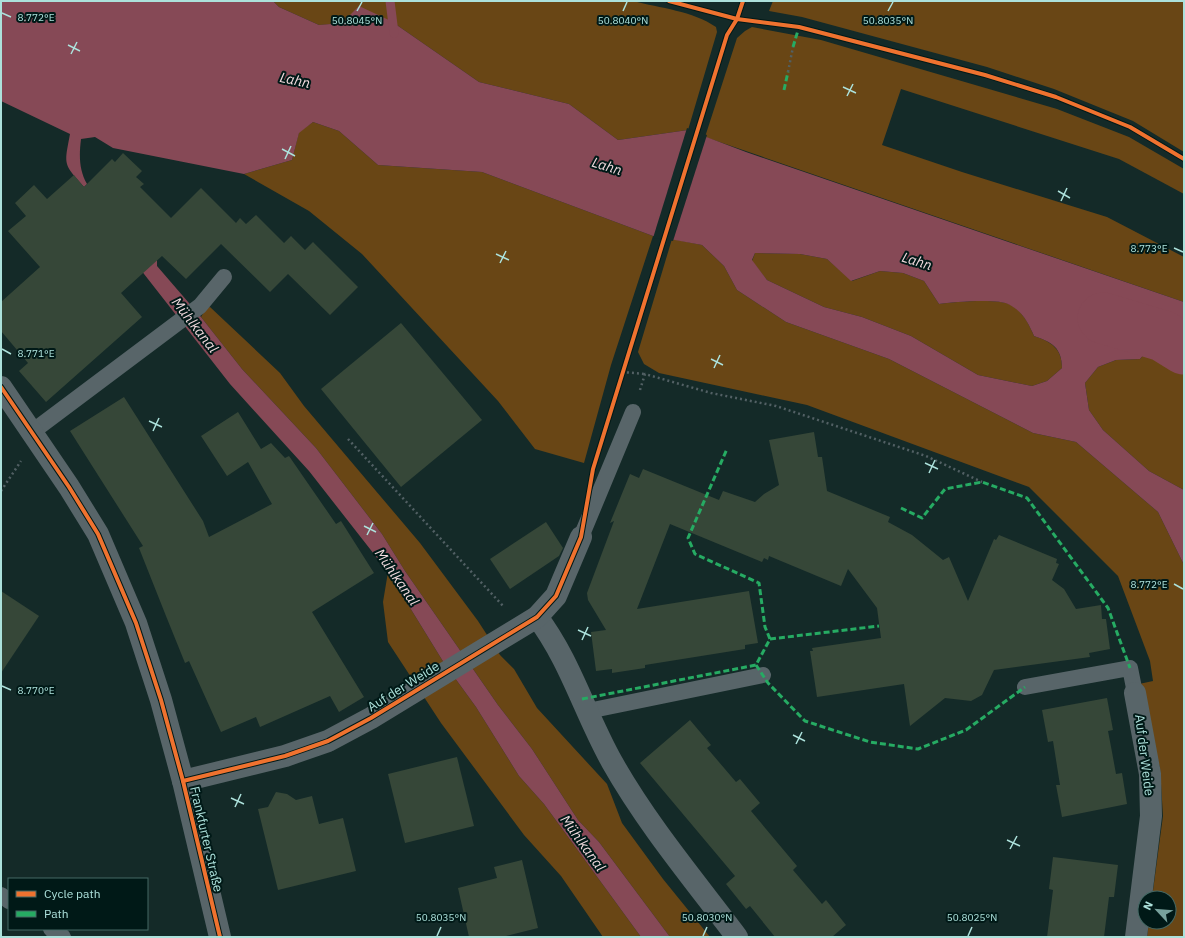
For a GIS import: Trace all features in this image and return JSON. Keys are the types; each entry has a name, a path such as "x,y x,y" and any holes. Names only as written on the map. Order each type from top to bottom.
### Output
{"street":[{"name":"Frankfurter Straße","path":"1,387 98,534 136,623 161,700 183,781 220,937"},
{"name":"Auf der Weide","path":"183,781 285,756 328,741 371,718 412,693 529,621 556,596 581,537"},
{"path":"529,621 552,636 612,761 640,808 737,937"},
{"name":"Auf der Weide","path":"1135,693 1150,774 1151,816 1136,937"}],"lane":[{"path":"35,437 200,306 224,277"},
{"name":"Auf der Weide","path":"581,537 633,412"},
{"path":"1025,687 1130,668 1135,693"},
{"path":"588,711 763,675"},
{"path":"52,930 63,937"}],"path":[{"path":"788,72 793,47"},
{"path":"622,372 645,374 711,394 776,406 926,456 982,482"},
{"path":"633,412 645,374"},
{"path":"1,491 35,437"},
{"path":"348,439 529,621"}],"shaded area":[{"path":"273,1 633,1 697,17 716,27 717,32 688,130 618,140 569,104 479,82 391,21 319,25 279,7"},
{"path":"773,1 1184,1 1184,152 1133,121 1054,89 987,67 802,17 769,11"},
{"path":"752,27 821,40 1057,109 1129,137 1184,169 1184,194 1119,159 901,89 882,145 962,172 1107,217 1184,257 1184,302 705,137 737,38"},
{"path":"313,122 339,131 378,165 482,172 653,236 611,365 584,463 535,449 498,401 362,254 309,211 244,174 292,160 299,132"},
{"path":"672,239 702,245 724,266 737,290 786,322 889,359 1033,433 1076,442 1158,512 1184,565 1184,937 1147,937 1148,930 1177,930 1177,890 1153,890 1163,816 1160,768 1139,684 1153,681 1150,661 1118,576 1029,487 807,405 659,373 644,364 638,352"},
{"path":"755,253 800,254 827,259 852,281 880,271 903,273 924,281 939,304 987,301 1011,305 1028,323 1034,336 1055,347 1062,361 1062,368 1047,381 1032,386 978,375 911,336 862,317 824,307 767,280 752,261"},
{"path":"210,307 280,373 304,406 420,543 478,621 500,655 514,669 537,708 607,784 622,823 663,879 710,937 670,937 599,842 578,820 532,749 498,705 405,571 382,534 316,448 242,369 201,317 206,308"},
{"path":"1165,339 1177,341 1184,347 1184,490 1149,471 1103,430 1089,410 1085,383 1098,367 1116,360 1140,359 1155,341"},
{"path":"388,572 444,663 476,707 519,776 544,804 641,937 603,937 561,876 524,835 441,723 388,642 383,602"}],"water":[{"path":"1,1 273,1 279,7 319,25 342,23 359,6 391,21 479,82 569,104 618,140 688,130 746,152 1184,302 1184,347 1171,341 1155,341 1140,359 1116,360 1098,367 1085,383 1089,410 1103,430 1149,471 1184,490 1184,565 1158,512 1076,442 1033,433 889,359 786,322 737,290 724,266 702,245 653,236 482,172 378,165 339,131 313,122 299,133 292,160 244,174 113,148 95,137 81,139 80,163 84,179 87,184 84,187 72,173 67,164 66,159 70,134 1,101","holes":["755,253 800,254 827,259 851,281 880,271 903,273 924,281 939,304 987,301 1010,305 1019,311 1028,323 1034,336 1051,343 1055,347 1060,355 1062,368 1047,381 1032,386 978,375 911,336 862,317 824,307 767,280 752,260"]},
{"name":"Mühlkanal","path":"157,258 157,266 201,317 242,369 316,448 382,534 405,571 498,705 532,749 578,820 599,842 670,937 641,937 544,804 519,776 476,707 444,663 388,572 309,471 230,384 137,265"}],"pier":[{"path":"687,128 707,135 673,241 653,238"}],"building":[{"path":"123,153 142,171 136,177 144,184 140,187 171,218 201,188 236,223 240,218 246,224 256,215 284,243 291,236 305,250 313,242 358,287 330,315 288,274 270,292 221,244 186,279 162,256 121,293 142,317 46,402 19,371 28,363 1,331 1,302 40,267 8,231 26,216 15,203 34,185 47,199 74,175 84,187 112,159 115,162"},
{"path":"401,323 482,420 401,487 321,389"},
{"path":"124,397 203,521 209,537 272,504 248,462 227,476 201,436 238,412 261,449 271,443 285,458 289,456 336,524 341,521 374,573 312,612 364,697 339,712 330,696 260,727 256,717 221,732 189,661 185,663 139,548 143,546 70,431"},
{"path":"814,432 818,457 822,457 827,491 890,517 888,522 912,535 943,560 949,557 968,601 994,539 996,540 999,535 1057,559 1056,563 1059,564 1052,580 1064,589 1076,609 1101,605 1102,619 1106,619 1110,649 1089,653 1090,657 994,670 982,695 971,701 945,698 910,726 904,684 817,697 810,651 813,651 812,648 881,638 877,608 848,569 841,586 769,556 768,560 764,558 762,562 670,524 637,609 749,591 758,643 745,645 745,649 645,665 645,668 612,673 612,669 596,671 591,632 606,630 588,600 587,593 614,521 610,523 630,474 639,478 643,469 719,500 723,491 755,502 764,494 779,485 769,440"},
{"path":"546,522 563,548 559,556 510,589 490,559"},
{"path":"1,591 39,616 1,673"},
{"path":"1107,698 1113,730 1108,731 1116,774 1122,773 1127,804 1062,817 1056,785 1060,785 1053,741 1048,742 1042,710"},
{"path":"690,720 711,745 707,748 736,782 740,779 760,803 751,811 797,866 793,870 822,904 826,900 846,925 832,937 775,937 750,906 746,909 726,884 735,876 640,763"},
{"path":"457,757 474,826 405,843 388,774"},
{"path":"276,792 287,794 296,800 312,796 319,824 343,818 356,871 278,890 258,809 268,807"},
{"path":"1053,857 1118,865 1114,897 1109,897 1104,937 1047,937 1053,890 1049,889"},
{"path":"522,860 538,928 502,937 469,937 458,888 497,878 494,867"}],"waterway":[{"path":"390,1 394,33"},
{"name":"Lahn","path":"1103,318 1163,336 1184,349"}],"marked path":[{"path":"793,47 799,27"},
{"path":"784,90 788,72"},
{"path":"582,699 756,665 770,639 765,627 759,583 695,554 688,538 727,449"},
{"path":"901,508 922,518 945,489 982,482 1027,498 1108,608 1130,668"},
{"path":"770,639 879,626"},
{"path":"756,665 768,683 805,721 870,742 918,749 966,730 1025,687"}],"cycle path":[{"path":"669,1 737,19 799,27 985,75 1056,97 1130,127 1184,159"},
{"path":"183,781 285,756 328,741 371,718 537,617 556,596 581,537 593,469 727,35 737,19 743,1"},
{"path":"1,387 69,487 98,534 136,623 161,700 183,781 220,937"}]}
